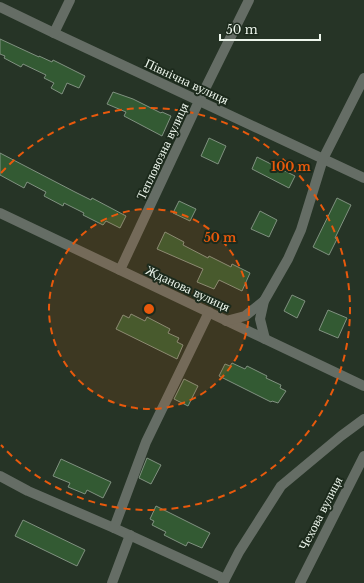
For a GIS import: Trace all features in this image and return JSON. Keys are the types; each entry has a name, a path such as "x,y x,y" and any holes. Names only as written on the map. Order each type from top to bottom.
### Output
{"street":[{"path":"54,33 70,0"},
{"name":"Тепловозна вулиця","path":"120,270 199,101 249,0"},
{"name":"Північна вулиця","path":"0,7 364,178"},
{"path":"265,339 260,319 264,301 288,259 301,230 324,159 364,78"},
{"name":"Жданова вулиця","path":"0,214 364,386"},
{"path":"226,321 245,316 264,301"},
{"path":"114,528 146,442 209,312"},
{"path":"0,476 28,491 130,535 224,581 239,552 281,486 341,436 364,420"},
{"name":"Чехова вулиця","path":"300,583 364,456"},
{"path":"112,583 130,535"}],"building":[{"path":"0,39 39,57 52,62 53,60 85,76 79,88 67,83 62,94 51,88 54,83 44,78 46,75 23,64 21,67 4,58 5,56 0,54"},
{"path":"113,92 171,116 162,136 124,116 126,112 107,104"},
{"path":"209,138 226,146 218,164 201,156"},
{"path":"0,153 91,200 92,198 126,216 120,228 106,221 103,225 64,203 63,206 44,196 46,192 27,182 24,188 0,175"},
{"path":"257,157 295,176 289,188 252,169"},
{"path":"337,198 351,205 335,238 337,239 329,255 313,247"},
{"path":"179,201 196,209 190,221 173,213"},
{"path":"260,211 277,220 269,237 251,229"},
{"path":"165,232 184,242 183,245 208,258 209,256 231,267 232,264 250,273 242,291 219,280 214,289 197,282 203,269 157,249"},
{"path":"292,295 305,301 297,318 284,311"},
{"path":"328,310 347,318 338,338 319,330"},
{"path":"131,314 145,321 147,317 170,329 168,333 179,338 177,342 183,345 177,359 116,329 123,315 129,318"},
{"path":"232,363 245,369 247,366 267,376 266,378 281,385 280,388 286,391 278,403 271,402 219,376 225,364 230,366"},
{"path":"184,379 198,386 188,406 174,399"},
{"path":"147,458 161,465 151,484 139,478"},
{"path":"61,459 111,482 103,498 87,490 85,494 68,487 70,483 53,476"},
{"path":"156,506 210,533 202,548 188,542 186,546 164,535 166,532 152,525 154,521 150,519"},
{"path":"23,520 85,550 77,566 15,536"}]}
